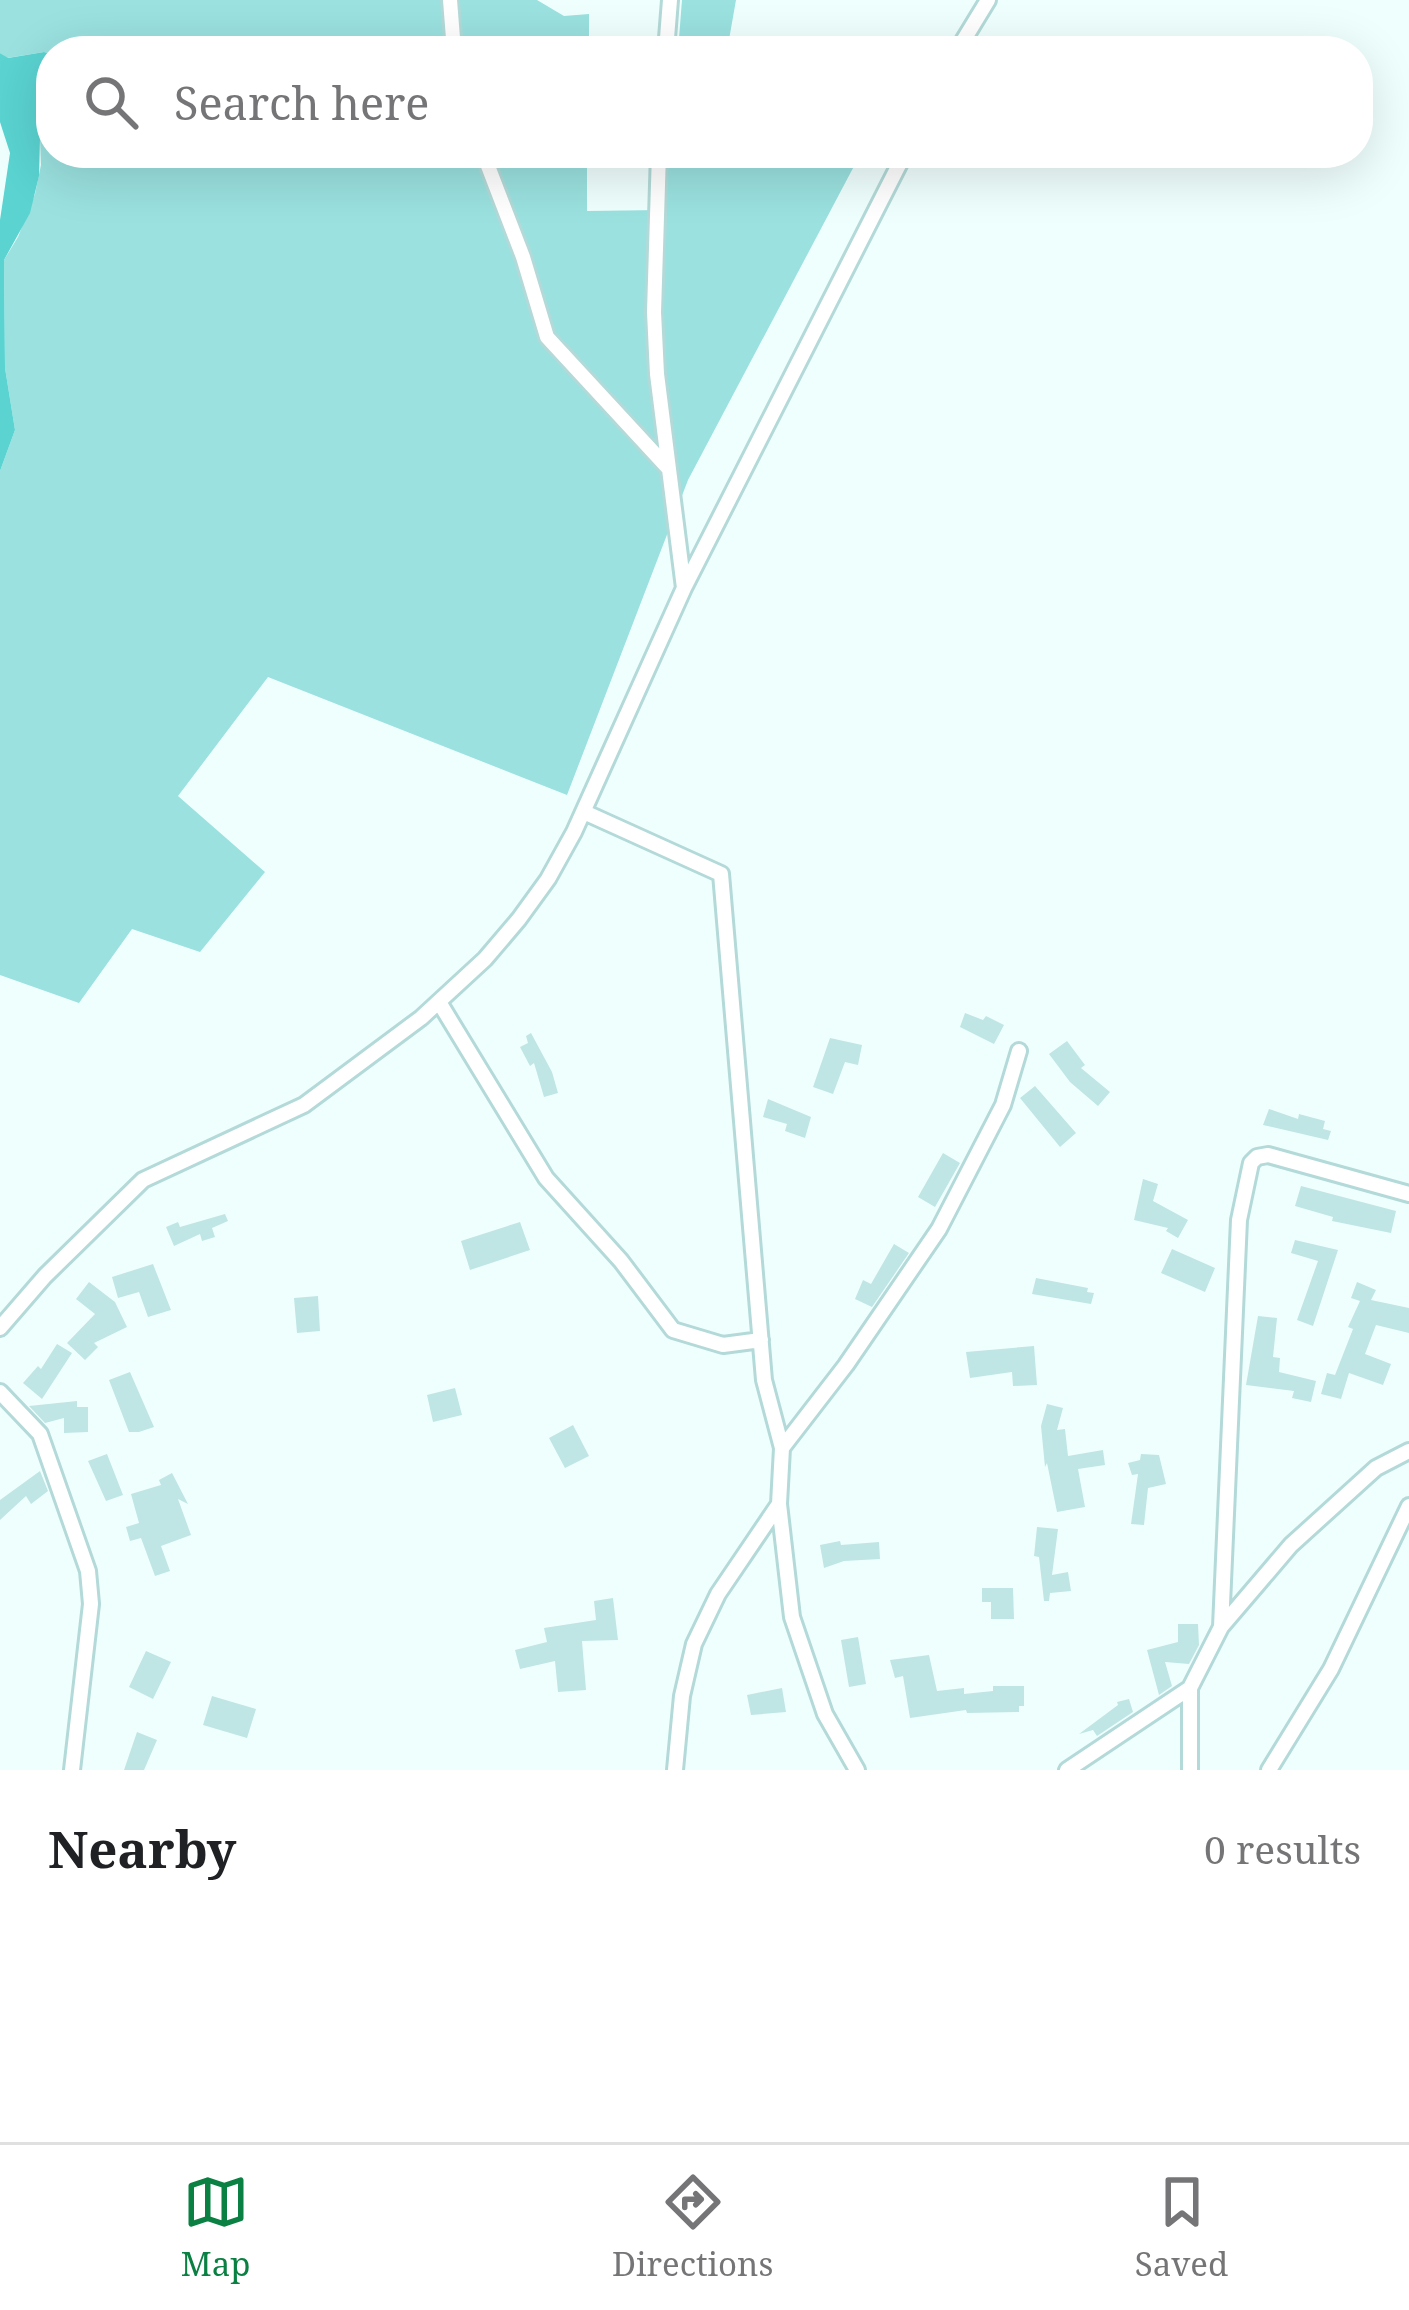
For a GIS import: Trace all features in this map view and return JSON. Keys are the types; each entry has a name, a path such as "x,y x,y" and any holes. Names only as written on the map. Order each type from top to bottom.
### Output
{"street":[{"path":"450,0 453,36"},
{"path":"667,36 670,0"},
{"path":"966,36 988,0"},
{"path":"489,168 547,337 668,467"},
{"path":"659,168 654,312 684,588"},
{"path":"0,1328 45,1276 143,1180 290,1114 439,1002 519,919 548,879 584,812 684,588 897,168"},
{"path":"584,812 721,874 764,1380 782,1448 779,1504 792,1617 825,1714 857,1770"},
{"path":"439,1002 546,1178 621,1261 673,1330 723,1345 761,1340"},
{"path":"782,1448 847,1365 939,1229 1004,1105 1019,1052"},
{"path":"1221,1627 1239,1220 1251,1163 1257,1156 1268,1155 1409,1194"},
{"path":"0,1392 40,1434 88,1570 91,1604 72,1770"},
{"path":"1190,1770 1190,1688 1221,1627 1291,1545 1376,1468 1409,1451"},
{"path":"675,1770 682,1696 694,1644 718,1594 779,1504"},
{"path":"1269,1770 1331,1670 1409,1506"},
{"path":"1067,1770 1190,1688"}],"shaded area":[{"path":"0,0 537,0 564,16 589,14 589,36 36,36 36,53 7,58 0,53"},
{"path":"682,0 736,0 730,36 679,36"},
{"path":"0,53 8,58 36,53 39,168 30,213 4,260 5,368 15,430 0,471 0,220 10,153 0,122"},
{"path":"40,168 587,168 587,211 662,210 666,168 853,168 688,480 567,795 268,677 178,796 265,872 200,952 132,929 79,1003 0,975 0,471 15,430 5,368 4,260 35,194"}],"building":[{"path":"965,1013 1004,1025 994,1044 960,1027"},
{"path":"531,1033 558,1093 544,1097 534,1063 530,1066 520,1047 528,1043 526,1036"},
{"path":"830,1038 862,1045 858,1065 845,1062 833,1094 813,1087"},
{"path":"1067,1041 1085,1065 1081,1068 1110,1092 1098,1106 1070,1082 1049,1054"},
{"path":"1035,1086 1076,1133 1060,1147 1020,1098"},
{"path":"768,1099 811,1117 805,1138 785,1131 787,1124 763,1117"},
{"path":"1269,1109 1298,1119 1299,1114 1325,1121 1323,1129 1331,1131 1328,1140 1263,1125"},
{"path":"943,1153 960,1163 935,1207 918,1197"},
{"path":"1143,1179 1158,1184 1153,1201 1188,1220 1178,1238 1168,1228 1134,1220"},
{"path":"1301,1186 1396,1211 1391,1233 1332,1221 1333,1217 1295,1206"},
{"path":"225,1214 228,1221 212,1228 215,1237 202,1241 200,1234 174,1246 166,1227 178,1222 180,1227"},
{"path":"520,1222 530,1250 470,1270 461,1241"},
{"path":"1295,1240 1338,1250 1313,1326 1297,1320 1318,1261 1291,1253"},
{"path":"894,1244 909,1253 872,1307 855,1299 863,1280 871,1284"},
{"path":"1172,1249 1215,1268 1205,1292 1161,1273"},
{"path":"153,1264 171,1310 148,1317 139,1292 118,1298 112,1277"},
{"path":"1036,1278 1088,1288 1087,1292 1094,1293 1091,1304 1032,1294"},
{"path":"89,1282 115,1302 127,1327 94,1343 98,1347 85,1360 67,1343 95,1314 76,1299"},
{"path":"1357,1282 1376,1290 1371,1300 1409,1308 1409,1333 1376,1325 1365,1354 1391,1364 1383,1385 1349,1373 1341,1399 1321,1394 1327,1373 1335,1375 1353,1329 1348,1327 1360,1301 1351,1298"},
{"path":"318,1296 320,1331 297,1333 294,1298"},
{"path":"1258,1316 1277,1318 1273,1357 1280,1358 1279,1372 1316,1381 1311,1402 1292,1398 1294,1391 1246,1385"},
{"path":"57,1344 72,1353 42,1399 23,1383 38,1366 41,1369"},
{"path":"1034,1346 1037,1385 1013,1386 1012,1372 970,1378 966,1352"},
{"path":"130,1372 154,1427 139,1432 129,1432 109,1380"},
{"path":"455,1388 462,1415 433,1422 427,1395"},
{"path":"77,1401 77,1407 88,1407 88,1432 64,1433 64,1418 45,1423 29,1406"},
{"path":"1047,1404 1063,1408 1057,1430 1065,1429 1068,1456 1103,1450 1105,1465 1078,1469 1085,1507 1057,1512 1041,1426"},
{"path":"573,1425 589,1456 565,1468 549,1438"},
{"path":"107,1454 123,1495 106,1501 88,1461"},
{"path":"1141,1454 1159,1455 1166,1484 1148,1488 1144,1525 1131,1524 1138,1474 1132,1475 1128,1463 1140,1460"},
{"path":"40,1471 48,1491 31,1504 26,1496 0,1520 0,1500"},
{"path":"172,1473 188,1504 178,1499 191,1535 161,1546 170,1571 155,1576 141,1538 130,1541 126,1527 139,1523 131,1494 161,1485 159,1480"},
{"path":"1037,1527 1058,1529 1052,1575 1068,1572 1071,1591 1050,1593 1049,1601 1044,1601 1039,1557 1034,1556"},
{"path":"840,1541 841,1545 879,1542 880,1559 844,1561 824,1568 820,1545"},
{"path":"982,1588 1013,1588 1014,1619 991,1619 991,1602 982,1602"},
{"path":"613,1598 618,1640 582,1641 586,1690 558,1692 555,1661 520,1669 515,1650 547,1642 544,1628 596,1620 594,1601"},
{"path":"1178,1624 1198,1624 1199,1645 1189,1664 1165,1662 1172,1686 1159,1695 1147,1650 1178,1642"},
{"path":"858,1637 866,1684 849,1687 841,1640"},
{"path":"146,1651 171,1662 153,1699 129,1687"},
{"path":"929,1655 937,1691 964,1688 964,1694 993,1691 993,1686 1024,1686 1024,1706 1019,1706 1019,1712 966,1710 910,1718 903,1676 895,1678 890,1660"},
{"path":"782,1688 786,1712 751,1715 747,1695"},
{"path":"212,1696 256,1709 247,1738 203,1725"},
{"path":"1129,1699 1133,1712 1097,1736 1093,1730 1079,1734 1117,1702"},
{"path":"137,1732 157,1740 144,1770 124,1770"}]}
